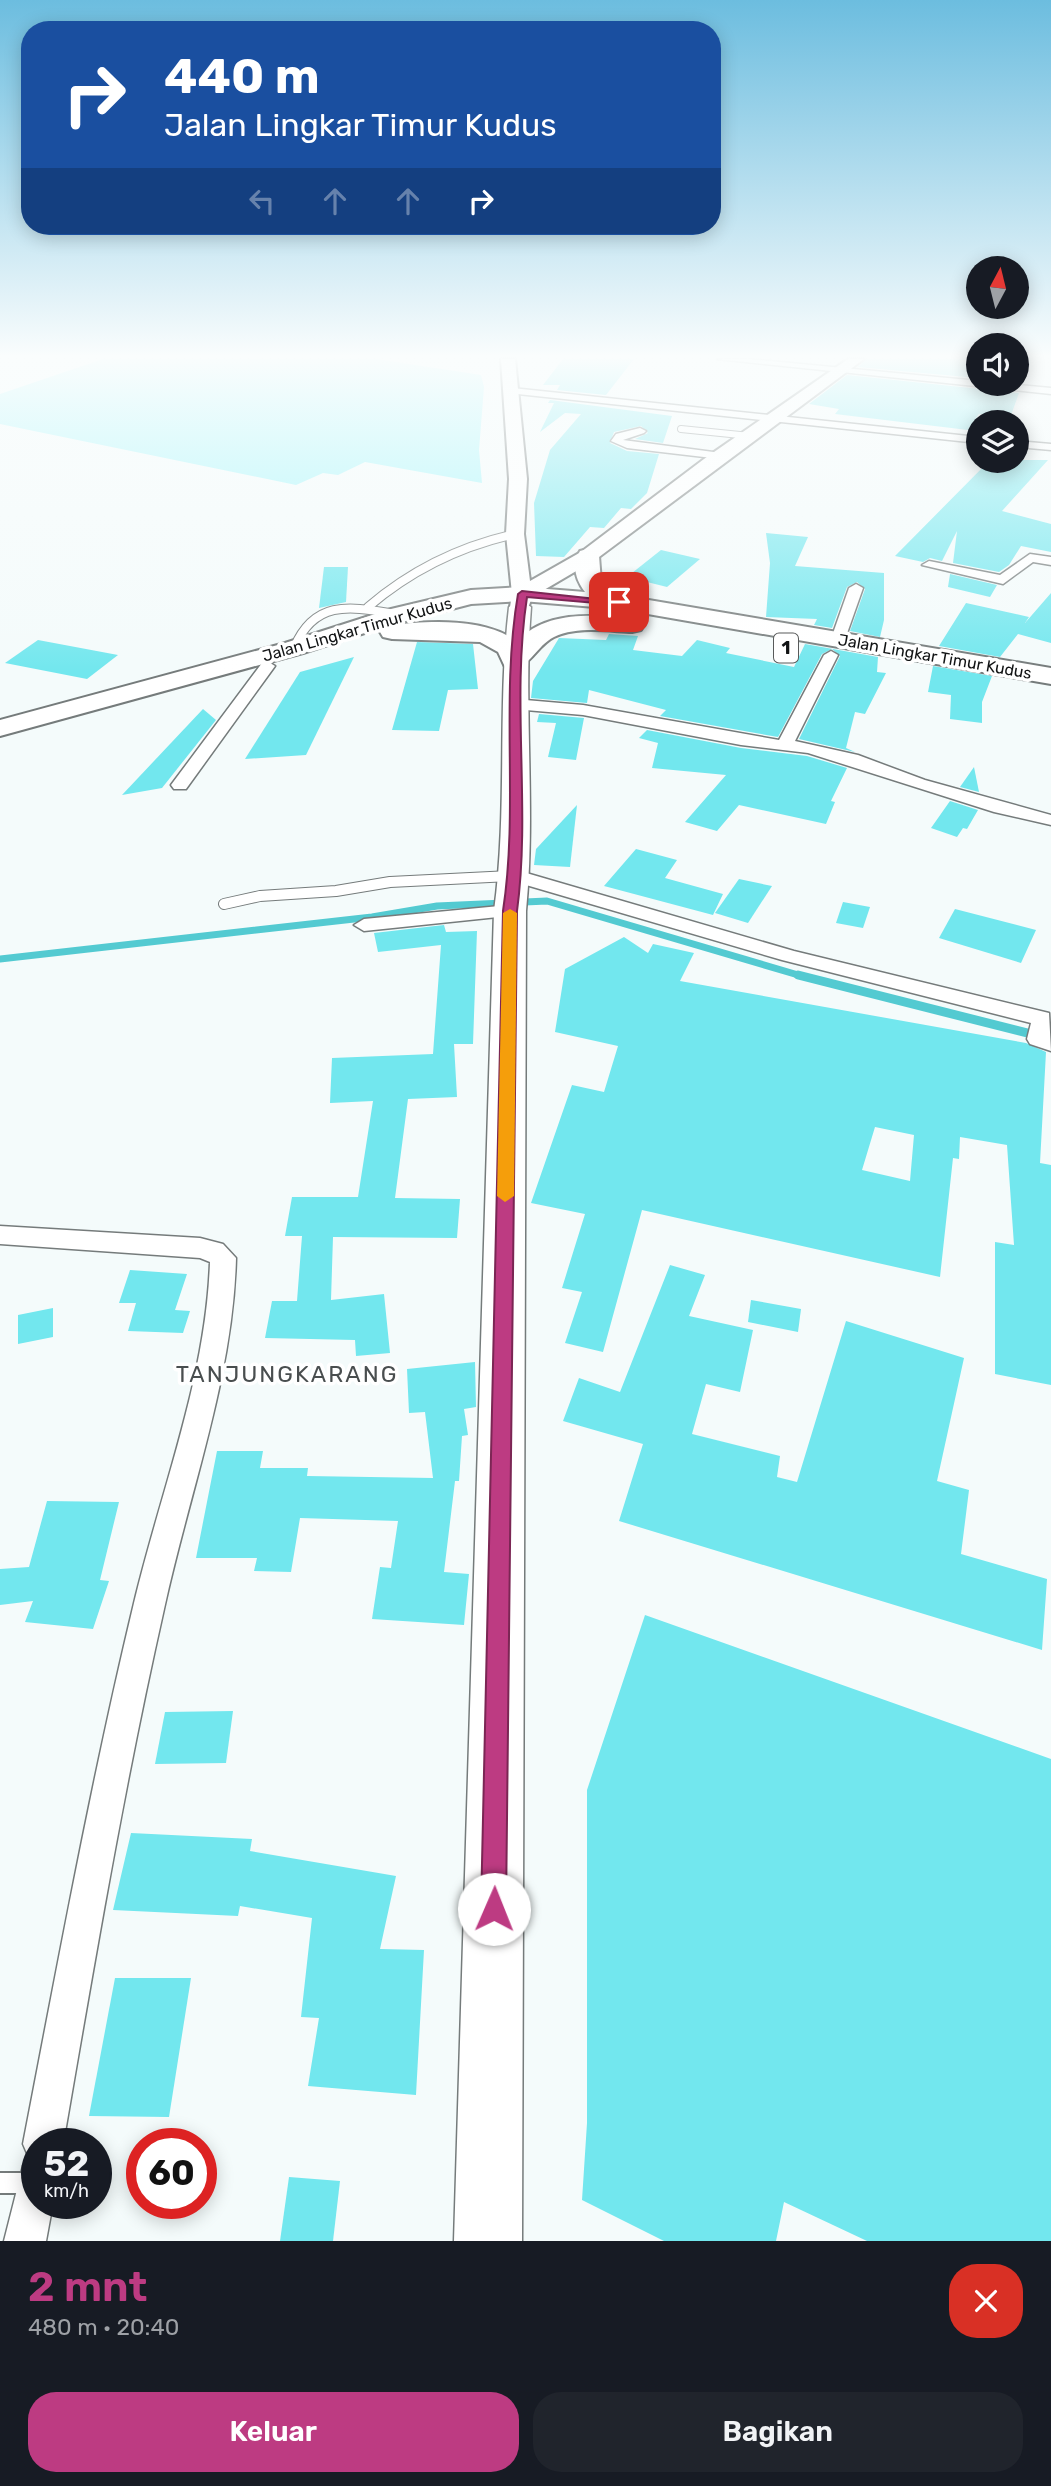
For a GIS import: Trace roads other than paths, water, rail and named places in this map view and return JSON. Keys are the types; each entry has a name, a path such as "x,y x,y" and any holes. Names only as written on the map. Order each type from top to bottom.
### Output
{"highway":[{"path":"588,556 586,565 589,585 596,593 619,602"},
{"name":"Jalan Lingkar Timur Kudus","path":"521,600 678,629 834,647 1051,680"},
{"name":"Jalan Lingkar Timur Kudus","path":"0,728 294,648 396,623 449,616 521,600 619,602 834,647"},
{"path":"396,623 497,639 508,647 514,662 536,637 558,628 585,623 678,629"},
{"name":"Jalan Lingkar Timur Kudus","path":"0,739 267,666 396,623"}],"main road":[{"path":"488,2241 514,662 521,600 512,534 518,479 517,464"},
{"path":"521,600 588,556 711,464"}],"street":[{"path":"929,565 1003,580 1026,559 1051,561"},
{"path":"784,747 834,647 856,589"},
{"path":"180,785 267,666"},
{"path":"514,704 583,710 784,747 808,748 852,759 919,784 1051,820"},
{"path":"364,925 512,895 789,956 1045,1028"},
{"path":"0,1235 200,1248 214,1251 223,1258 216,1340 160,1557 104,1815 46,2128"},
{"path":"25,2241 29,2219"}],"lane":[{"path":"294,648 303,626 318,615 368,607 382,594 406,580 484,541 512,534"},
{"path":"368,607 396,623"},
{"path":"224,904 271,895 336,891 390,881 512,895"},
{"path":"0,2183 21,2182"}],"waterway":[{"path":"0,959 372,917 437,906 547,901 799,975"},
{"path":"799,975 1051,1039"},
{"path":"799,975 805,977"}],"district":[{"name":"TANJUNGKARANG","path":"287,1374"}]}
